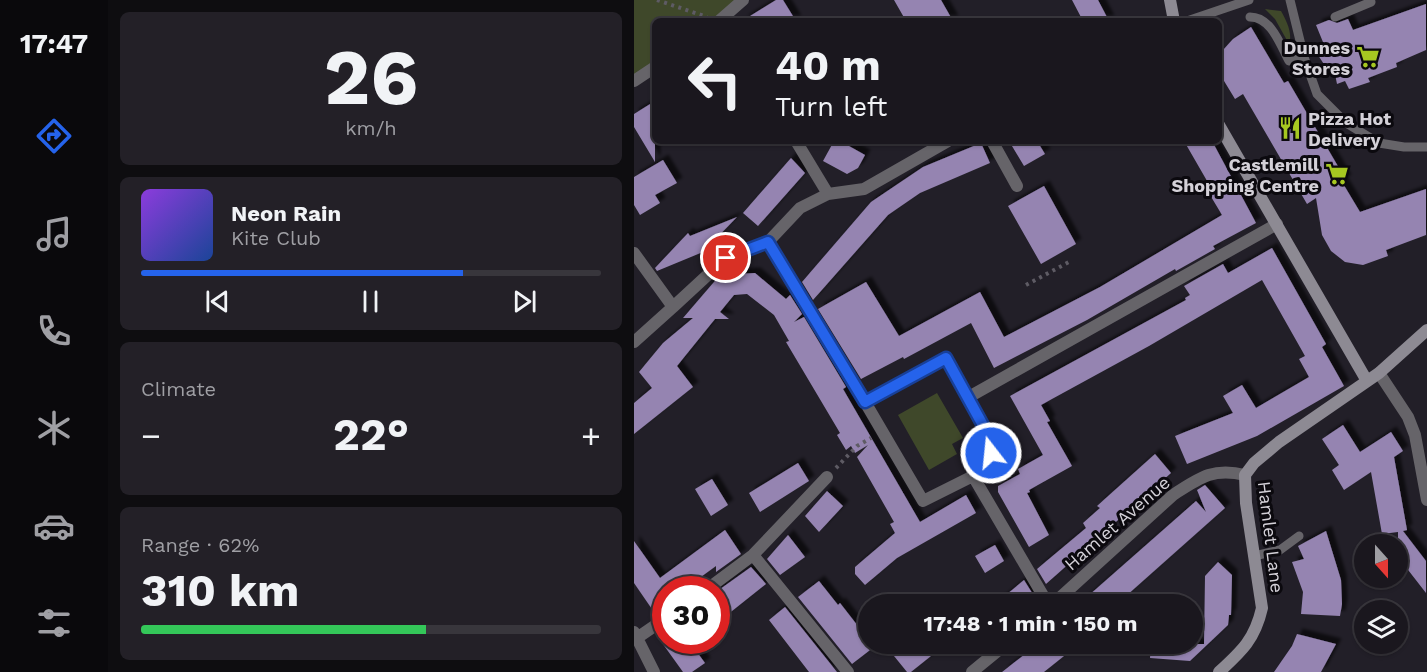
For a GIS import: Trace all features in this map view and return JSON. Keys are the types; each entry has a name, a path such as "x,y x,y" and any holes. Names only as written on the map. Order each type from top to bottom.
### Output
{"street":[{"path":"715,18 743,0"},
{"path":"1170,0 1173,18"},
{"path":"634,81 652,69"},
{"path":"1222,130 1368,381"},
{"path":"798,144 828,194"},
{"path":"634,342 726,258 768,242 800,208 828,194 864,189 943,144"},
{"path":"994,144 1017,186"},
{"path":"967,398 1277,224"},
{"path":"768,242 923,501 973,476 991,453 990,438 946,358 865,402"},
{"path":"634,253 673,307"},
{"name":"Hamlet Lane","path":"1219,672 1251,639 1258,625 1262,608 1246,504 1245,475 1254,463 1279,442 1379,373 1426,330"},
{"path":"1379,373 1408,417 1415,435 1426,500"},
{"name":"Hamlet Avenue","path":"1064,594 1172,495 1191,483 1215,473 1227,471 1245,475"},
{"path":"973,476 1042,594"},
{"path":"725,576 753,555 827,477"},
{"path":"753,555 848,672"},
{"path":"652,626 636,635 654,672"},
{"path":"972,672 994,654"}],"lane":[{"path":"1196,18 1249,0"},
{"path":"1290,0 1304,57 1317,94 1346,123 1379,143 1404,147 1426,147"},
{"path":"1335,17 1353,5 1371,2"},
{"path":"1249,17 1258,17 1263,20 1272,30 1289,61 1304,57"},
{"path":"1254,556 1280,550 1299,536"}],"path":[{"path":"657,0 710,18"},
{"path":"1026,285 1069,262"},
{"path":"827,477 857,446 882,431"}],"green space":[{"path":"634,0 743,0 722,18 652,18 652,69 634,81"},
{"path":"1265,9 1281,11 1290,31 1289,44 1275,19"},
{"path":"937,393 963,438 952,444 957,454 929,470 898,415"}],"building":[{"path":"776,0 783,0 794,18 747,18"},
{"path":"894,0 941,0 951,18 904,18"},
{"path":"1072,0 1098,0 1107,18 1081,18"},
{"path":"1426,4 1426,50 1396,63 1397,67 1368,78 1370,82 1349,89 1345,81 1337,84 1334,69 1329,72 1316,52 1325,47 1316,25 1329,20 1337,23 1348,19 1353,30"},
{"path":"1251,27 1284,83 1288,81 1346,180 1342,182 1360,212 1426,189 1426,235 1386,250 1388,256 1363,265 1345,262 1331,251 1322,235 1316,198 1307,204 1243,94 1235,99 1222,78 1223,50 1233,39"},
{"path":"652,103 652,144 655,144 655,162 634,127 634,114"},
{"path":"832,144 845,144 865,155 858,168 847,174 823,161"},
{"path":"979,144 981,144 990,163 920,193 888,215 813,300 802,282 871,202 923,167"},
{"path":"1011,144 1039,144 1045,154 1024,166"},
{"path":"1186,144 1214,144 1256,223 1213,246 1215,249 1176,271 1175,269 1087,320 994,368 971,323 861,379 818,309 866,282 899,336 980,292 1004,337 1100,287 1222,215 1210,195 1214,193"},
{"path":"791,158 805,173 758,226 743,213"},
{"path":"663,160 677,183 655,195 660,203 640,215 634,205 634,177"},
{"path":"1044,186 1076,244 1041,264 1008,206"},
{"path":"737,217 703,252 657,271 655,268 688,233 690,236"},
{"path":"1272,248 1326,344 1322,347 1344,386 1257,436 1187,464 1175,436 1233,413 1223,396 1242,385 1256,408 1309,377 1299,359 1305,356 1262,280 1149,346 1041,405 1050,421 1047,422 1072,466 1027,493 1049,535 1029,547 998,492 998,486 1020,474 1018,469 1043,455 1010,396 1186,300 1185,298 1190,295 1184,286 1223,264 1228,273"},
{"path":"755,273 786,299 790,295 802,314 794,322 804,317 846,387 843,389 920,522 966,495 976,513 897,558 865,585 855,574 855,567 895,533 890,524 894,522 857,457 868,445 855,453 851,446 846,450 837,435 840,433 786,342 789,341 774,315 747,294 734,295 720,312 729,319 715,319 677,366 693,387 634,434 634,403 652,388 639,372 663,343 693,318 683,318 720,275"},
{"path":"1343,425 1360,452 1391,432 1403,451 1394,457 1407,530 1403,531 1405,534 1398,534 1398,532 1382,534 1371,472 1344,490 1332,470 1339,465 1322,439"},
{"path":"1155,454 1171,473 1046,584 1037,569 1086,528 1083,523 1100,508 1097,506"},
{"path":"798,463 809,481 760,512 749,493"},
{"path":"712,479 728,505 711,516 695,489"},
{"path":"1205,485 1225,508 1128,594 1090,594 1196,501 1206,512 1197,490"},
{"path":"827,491 843,506 819,532 805,516"},
{"path":"725,530 741,554 716,572 716,566 702,576 663,576"},
{"path":"1326,531 1341,580 1340,616 1301,614 1303,592 1292,562 1304,559 1298,546"},
{"path":"788,535 805,557 780,575 767,559"},
{"path":"1408,538 1426,561 1426,593 1408,570"},
{"path":"634,541 659,576 652,576 652,609 634,583"},
{"path":"995,545 1004,561 985,573 975,556"},
{"path":"1218,562 1232,575 1231,615 1229,615 1228,625 1203,649 1204,644 1205,576"},
{"path":"751,567 766,584 730,613 730,582"},
{"path":"1024,580 1033,594 1007,594"},
{"path":"819,581 858,626 858,654 865,654 852,664 798,597"},
{"path":"785,607 837,672 809,672 769,620"},
{"path":"1297,634 1336,644 1321,672 1274,672 1292,646"},
{"path":"670,654 698,654 705,663 692,672 683,672"},
{"path":"896,654 934,654 911,672 907,672 894,656"},
{"path":"1025,654 1066,654 1044,672 1002,672"},
{"path":"1150,654 1197,654 1190,661 1150,658"}],"place":[{"name":"Dunnes Stores","path":"1368,57"},
{"name":"Pizza Hot Delivery","path":"1290,128"},
{"name":"Castlemill Shopping Centre","path":"1337,174"}],"route":[{"path":"726,258 768,242 865,402 946,358 990,438 991,453"}]}
